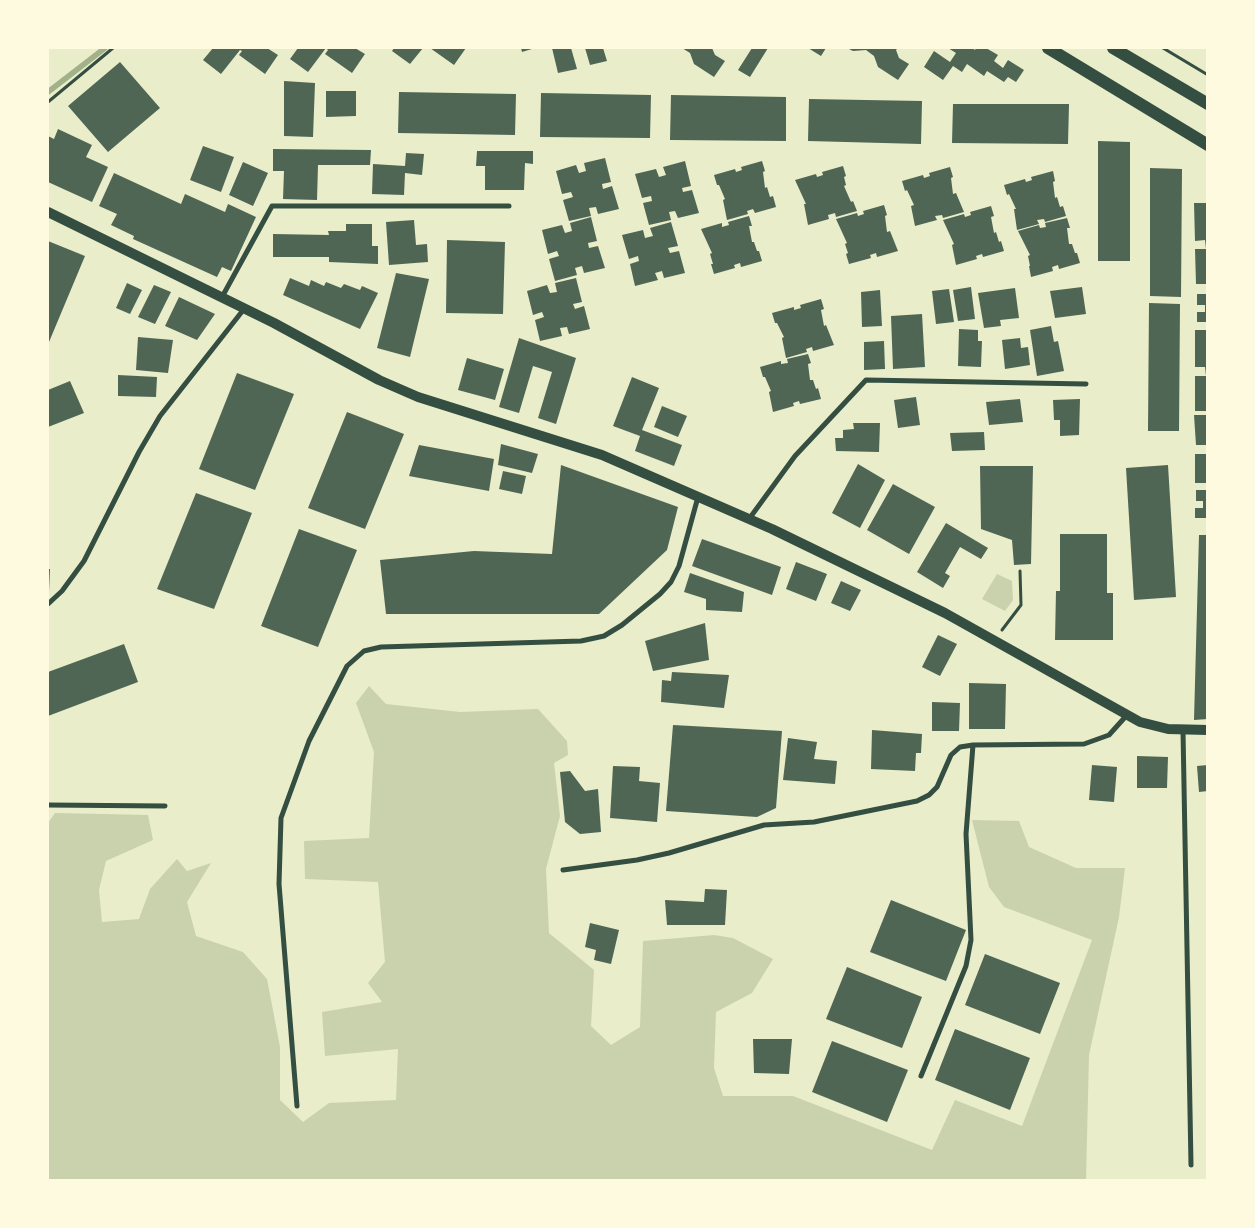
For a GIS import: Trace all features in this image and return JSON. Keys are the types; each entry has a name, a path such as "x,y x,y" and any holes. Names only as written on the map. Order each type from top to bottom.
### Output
{"main road":[{"path":"1048,48 1208,145"},
{"path":"1113,48 1208,104"},
{"path":"48,212 244,308 379,380 418,397 602,455 749,519 893,587 1127,715 1152,726 1183,731 1208,730"}],"street":[{"path":"222,298 272,206 509,206"},
{"path":"48,604 62,591 84,561 139,452 160,416 244,308"},
{"path":"749,519 796,456 866,380 1086,384"},
{"path":"297,1106 279,884 281,818 309,741 347,666 364,651 381,647 581,641 604,636 629,619 660,594 671,582 679,566 699,496"},
{"path":"563,870 637,860 669,853 764,825 814,822 917,801 929,795 937,787 951,754 960,747 973,745 1084,744 1109,735 1127,715"},
{"path":"1183,731 1191,1165"},
{"path":"921,1076 966,966 971,940 966,834 973,745"},
{"path":"48,805 165,806"}],"path":[{"path":"48,102 113,48"},
{"path":"1163,48 1208,75"},
{"path":"993,640 1021,605 1020,571"}],"green space":[{"path":"997,574 1012,581 1013,600 1005,611 982,599"},
{"path":"369,686 386,704 460,712 538,709 567,741 568,755 554,763 560,816 546,869 549,933 594,970 591,1026 611,1045 640,1027 643,941 714,935 733,938 773,959 752,993 716,1012 714,1068 723,1096 793,1096 932,1150 955,1100 1022,1126 1092,940 1004,907 989,887 972,820 1019,821 1029,847 1076,868 1125,868 1119,917 1089,1055 1086,1180 48,1180 48,823 55,813 148,815 153,840 106,861 99,890 102,922 139,919 150,889 177,859 187,871 211,863 187,902 196,936 243,952 267,979 280,1047 280,1100 303,1122 329,1103 396,1100 398,1049 325,1056 322,1012 382,1002 368,983 385,962 378,882 305,879 304,841 369,838 374,752 356,703"}],"building":[{"path":"213,48 267,48 278,55 265,74 239,55 242,51 240,50 221,74 203,60"},
{"path":"298,48 326,48 308,72 290,59"},
{"path":"326,48 355,48 365,54 352,73 325,54 328,50"},
{"path":"394,48 423,48 410,64 392,51"},
{"path":"430,48 466,48 454,65"},
{"path":"521,48 535,48 522,52"},
{"path":"552,48 571,48 577,69 558,73"},
{"path":"585,48 603,48 607,61 590,65"},
{"path":"682,48 712,48 715,55 725,61 714,77 694,64 690,53"},
{"path":"752,48 768,48 750,77 738,70"},
{"path":"808,48 826,48 821,56"},
{"path":"847,48 898,48 896,50 899,58 909,64 898,80 878,67 874,56 866,50 853,51"},
{"path":"948,48 972,48 975,50 976,48 986,48 998,55 994,61 1003,68 1008,60 1024,70 1016,82 1008,77 1004,82 987,71 984,76 967,64 962,72 953,66 943,80 924,67 934,51 950,62 956,53"},
{"path":"120,62 160,108 108,152 68,106"},
{"path":"284,81 315,83 313,137 284,136"},
{"path":"326,91 356,91 356,116 326,117"},
{"path":"399,92 516,94 515,135 398,133"},
{"path":"541,93 651,95 650,138 540,137"},
{"path":"671,95 786,97 786,141 670,140"},
{"path":"809,99 922,101 921,144 808,141"},
{"path":"953,104 1069,104 1068,144 952,143"},
{"path":"58,129 92,145 86,157 108,167 92,202 48,182 48,136 54,139"},
{"path":"1098,141 1130,142 1130,261 1098,261"},
{"path":"203,146 234,157 221,192 190,180"},
{"path":"273,149 371,150 370,165 318,165 317,200 283,199 284,171 273,171"},
{"path":"477,151 533,151 533,164 525,163 524,190 485,190 485,166 476,166"},
{"path":"406,153 424,154 422,175 405,173 404,195 372,194 373,164 405,166"},
{"path":"605,158 611,182 602,184 603,189 612,186 619,209 598,214 596,207 589,208 591,216 569,221 563,200 573,197 571,192 562,194 556,171 576,165 579,173 586,171 584,163"},
{"path":"685,161 691,186 682,188 683,192 692,190 699,213 678,218 675,211 669,212 671,220 649,225 643,203 652,201 651,196 642,198 635,174 656,169 659,177 666,175 663,167"},
{"path":"762,161 765,171 763,172 765,188 767,187 770,197 773,196 776,207 755,213 753,209 747,211 748,214 727,220 723,200 725,199 714,175 735,169 736,172 742,170 741,167"},
{"path":"243,162 268,173 253,206 229,195"},
{"path":"843,166 846,176 844,177 846,185 844,186 857,211 836,217 835,213 828,215 829,219 808,225 804,204 806,204 795,180 816,174 817,177 823,175 822,172"},
{"path":"950,167 953,177 951,178 953,194 956,193 964,212 943,218 942,215 935,216 937,220 915,226 911,206 914,205 907,190 905,191 902,181 923,175 924,178 930,176 929,173"},
{"path":"1150,168 1182,169 1181,297 1150,296"},
{"path":"1053,171 1055,198 1057,197 1060,207 1063,206 1066,216 1045,222 1044,219 1037,220 1039,224 1017,230 1014,209 1016,209 1009,194 1007,195 1004,185 1025,179 1026,182 1032,180 1031,177"},
{"path":"114,173 181,204 185,194 225,212 228,204 256,217 231,271 222,267 217,277 133,239 134,236 111,225 117,214 99,206"},
{"path":"1194,203 1207,203 1208,284 1196,284 1195,249 1206,249 1205,240 1195,241"},
{"path":"884,205 887,215 885,216 887,232 890,231 898,251 877,257 876,253 870,255 871,258 849,264 845,244 847,243 836,219 857,213 858,216 864,214 863,211"},
{"path":"991,206 994,216 991,217 994,233 996,232 999,242 1001,241 1004,251 983,257 982,254 976,256 977,259 956,265 952,245 954,244 943,220 964,214 965,217 971,215 970,212"},
{"path":"749,216 752,226 749,226 752,242 754,242 757,251 759,251 762,261 741,267 740,263 734,265 735,268 714,274 710,254 712,253 701,229 722,223 722,227 729,225 728,222"},
{"path":"591,217 597,241 588,243 589,248 598,246 605,268 584,273 582,266 575,268 577,275 555,281 549,259 559,256 557,251 548,254 542,230 562,225 565,233 572,231 570,223"},
{"path":"1067,218 1070,228 1067,228 1069,244 1072,244 1080,263 1059,269 1058,265 1052,267 1053,271 1031,277 1028,256 1030,255 1018,231 1039,225 1040,228 1046,227 1045,223"},
{"path":"414,220 416,245 427,244 428,262 389,265 386,222"},
{"path":"671,222 678,246 668,248 670,253 679,251 685,273 664,278 662,271 655,273 658,280 635,286 630,264 639,261 638,256 629,259 622,235 643,230 645,238 653,236 650,228"},
{"path":"346,224 372,224 372,246 378,246 378,264 329,262 329,257 273,257 273,234 329,235 328,231 346,231"},
{"path":"447,240 505,242 503,314 446,313"},
{"path":"48,241 85,256 49,342 48,342"},
{"path":"396,273 429,279 410,357 377,348"},
{"path":"290,278 309,286 311,280 324,286 326,282 341,288 344,284 360,290 362,286 378,293 360,329 283,295"},
{"path":"576,278 582,302 573,304 575,309 584,306 590,329 569,334 567,327 560,328 562,336 540,341 535,320 544,317 542,312 533,315 527,291 547,285 550,293 557,292 555,283"},
{"path":"127,283 142,290 130,314 116,308"},
{"path":"154,285 171,292 155,324 138,317"},
{"path":"971,287 975,319 958,321 953,290"},
{"path":"1082,287 1086,314 1055,318 1050,291"},
{"path":"1015,288 1019,318 1000,320 1001,326 984,328 978,293"},
{"path":"949,289 954,322 936,324 932,291"},
{"path":"880,290 882,326 862,327 861,292"},
{"path":"1197,294 1208,294 1208,322 1197,322 1197,312 1205,312 1205,305 1197,305"},
{"path":"179,297 215,314 197,340 165,326"},
{"path":"821,299 824,309 821,310 824,326 826,325 834,345 813,351 812,347 806,349 807,352 786,358 782,338 784,337 777,323 775,323 772,313 794,307 794,310 801,308 800,305"},
{"path":"1149,303 1180,304 1179,431 1148,431"},
{"path":"922,314 925,367 893,369 891,316"},
{"path":"1051,326 1054,342 1058,341 1064,371 1037,376 1030,330"},
{"path":"959,329 978,330 978,341 982,341 981,367 958,366"},
{"path":"1195,330 1208,330 1207,411 1195,411 1195,376 1206,376 1205,367 1195,367"},
{"path":"138,337 173,340 168,373 136,370"},
{"path":"519,338 576,358 556,424 538,418 552,372 533,366 519,413 499,407"},
{"path":"1020,338 1021,348 1028,347 1030,365 1005,369 1002,340"},
{"path":"884,341 885,369 864,370 864,342"},
{"path":"808,354 811,363 808,364 810,380 813,380 816,389 818,388 821,399 800,404 799,401 793,403 794,406 773,412 769,392 771,391 760,367 781,361 781,364 788,363 787,359"},
{"path":"467,358 504,369 495,400 458,390"},
{"path":"237,373 294,394 255,490 199,469"},
{"path":"118,375 157,377 156,397 118,396"},
{"path":"632,377 659,388 642,430 682,445 674,466 635,451 640,436 613,426"},
{"path":"70,381 84,413 48,427 48,390"},
{"path":"916,397 920,425 898,428 894,400"},
{"path":"1020,399 1023,422 989,425 986,402"},
{"path":"1080,399 1079,435 1060,436 1060,420 1054,420 1053,400"},
{"path":"662,406 687,416 678,437 654,427"},
{"path":"347,412 404,434 365,529 308,508"},
{"path":"1194,415 1207,415 1208,453 1206,445 1196,445"},
{"path":"853,423 880,423 879,452 836,451 835,438 843,438 843,430 854,429"},
{"path":"984,432 985,450 952,451 950,433"},
{"path":"501,444 538,454 532,473 498,465"},
{"path":"419,445 494,459 489,491 409,476"},
{"path":"1195,454 1208,454 1207,483 1195,483"},
{"path":"858,464 885,480 860,528 832,513"},
{"path":"561,465 678,507 667,550 599,614 386,614 380,560 474,551 552,554"},
{"path":"1168,465 1176,597 1134,600 1126,468"},
{"path":"980,466 1033,466 1031,564 1014,565 1012,540 981,529"},
{"path":"503,471 526,476 522,494 499,489"},
{"path":"893,484 935,507 909,554 867,530"},
{"path":"1196,490 1208,490 1208,518 1195,518 1195,508 1203,508 1203,501 1196,501"},
{"path":"196,493 252,513 214,609 157,589"},
{"path":"946,523 988,548 981,559 960,547 945,573 950,576 943,588 917,572"},
{"path":"299,529 357,550 318,647 261,626"},
{"path":"1060,534 1107,534 1107,593 1113,593 1113,640 1055,640 1056,591 1060,591"},
{"path":"1199,535 1208,535 1208,719 1194,720"},
{"path":"702,539 781,567 772,595 692,566"},
{"path":"796,562 827,574 816,601 786,589"},
{"path":"48,569 50,569 49,592 48,592"},
{"path":"690,573 744,592 742,612 706,610 706,599 684,592"},
{"path":"841,581 861,590 850,611 831,603"},
{"path":"705,623 709,660 653,671 645,641"},
{"path":"938,635 957,644 940,676 922,667"},
{"path":"124,644 138,682 48,716 48,672"},
{"path":"672,672 729,675 724,708 661,702 662,680 671,681"},
{"path":"969,683 1006,684 1005,729 969,729"},
{"path":"932,702 960,703 959,731 932,731"},
{"path":"673,725 782,731 776,808 757,817 666,811"},
{"path":"872,730 922,734 921,753 916,753 915,771 871,769"},
{"path":"788,738 817,742 814,759 837,761 835,784 783,780"},
{"path":"1137,756 1168,757 1167,788 1137,788"},
{"path":"1092,765 1117,767 1114,802 1089,800"},
{"path":"1208,765 1208,791 1199,792 1197,766"},
{"path":"613,766 640,767 639,781 660,783 657,822 610,818"},
{"path":"570,771 585,791 598,789 601,832 580,834 565,822 560,772"},
{"path":"705,889 727,890 725,925 667,925 665,900 704,902"},
{"path":"891,900 966,930 946,981 870,952"},
{"path":"590,923 619,930 611,964 594,960 596,950 585,947"},
{"path":"985,954 1060,983 1040,1034 965,1005"},
{"path":"847,967 922,997 902,1048 826,1019"},
{"path":"955,1029 1030,1058 1010,1110 935,1080"},
{"path":"753,1039 792,1039 789,1074 754,1073"},
{"path":"832,1041 908,1070 887,1122 812,1092"}],"waterway":[{"path":"48,92 105,48"}]}
